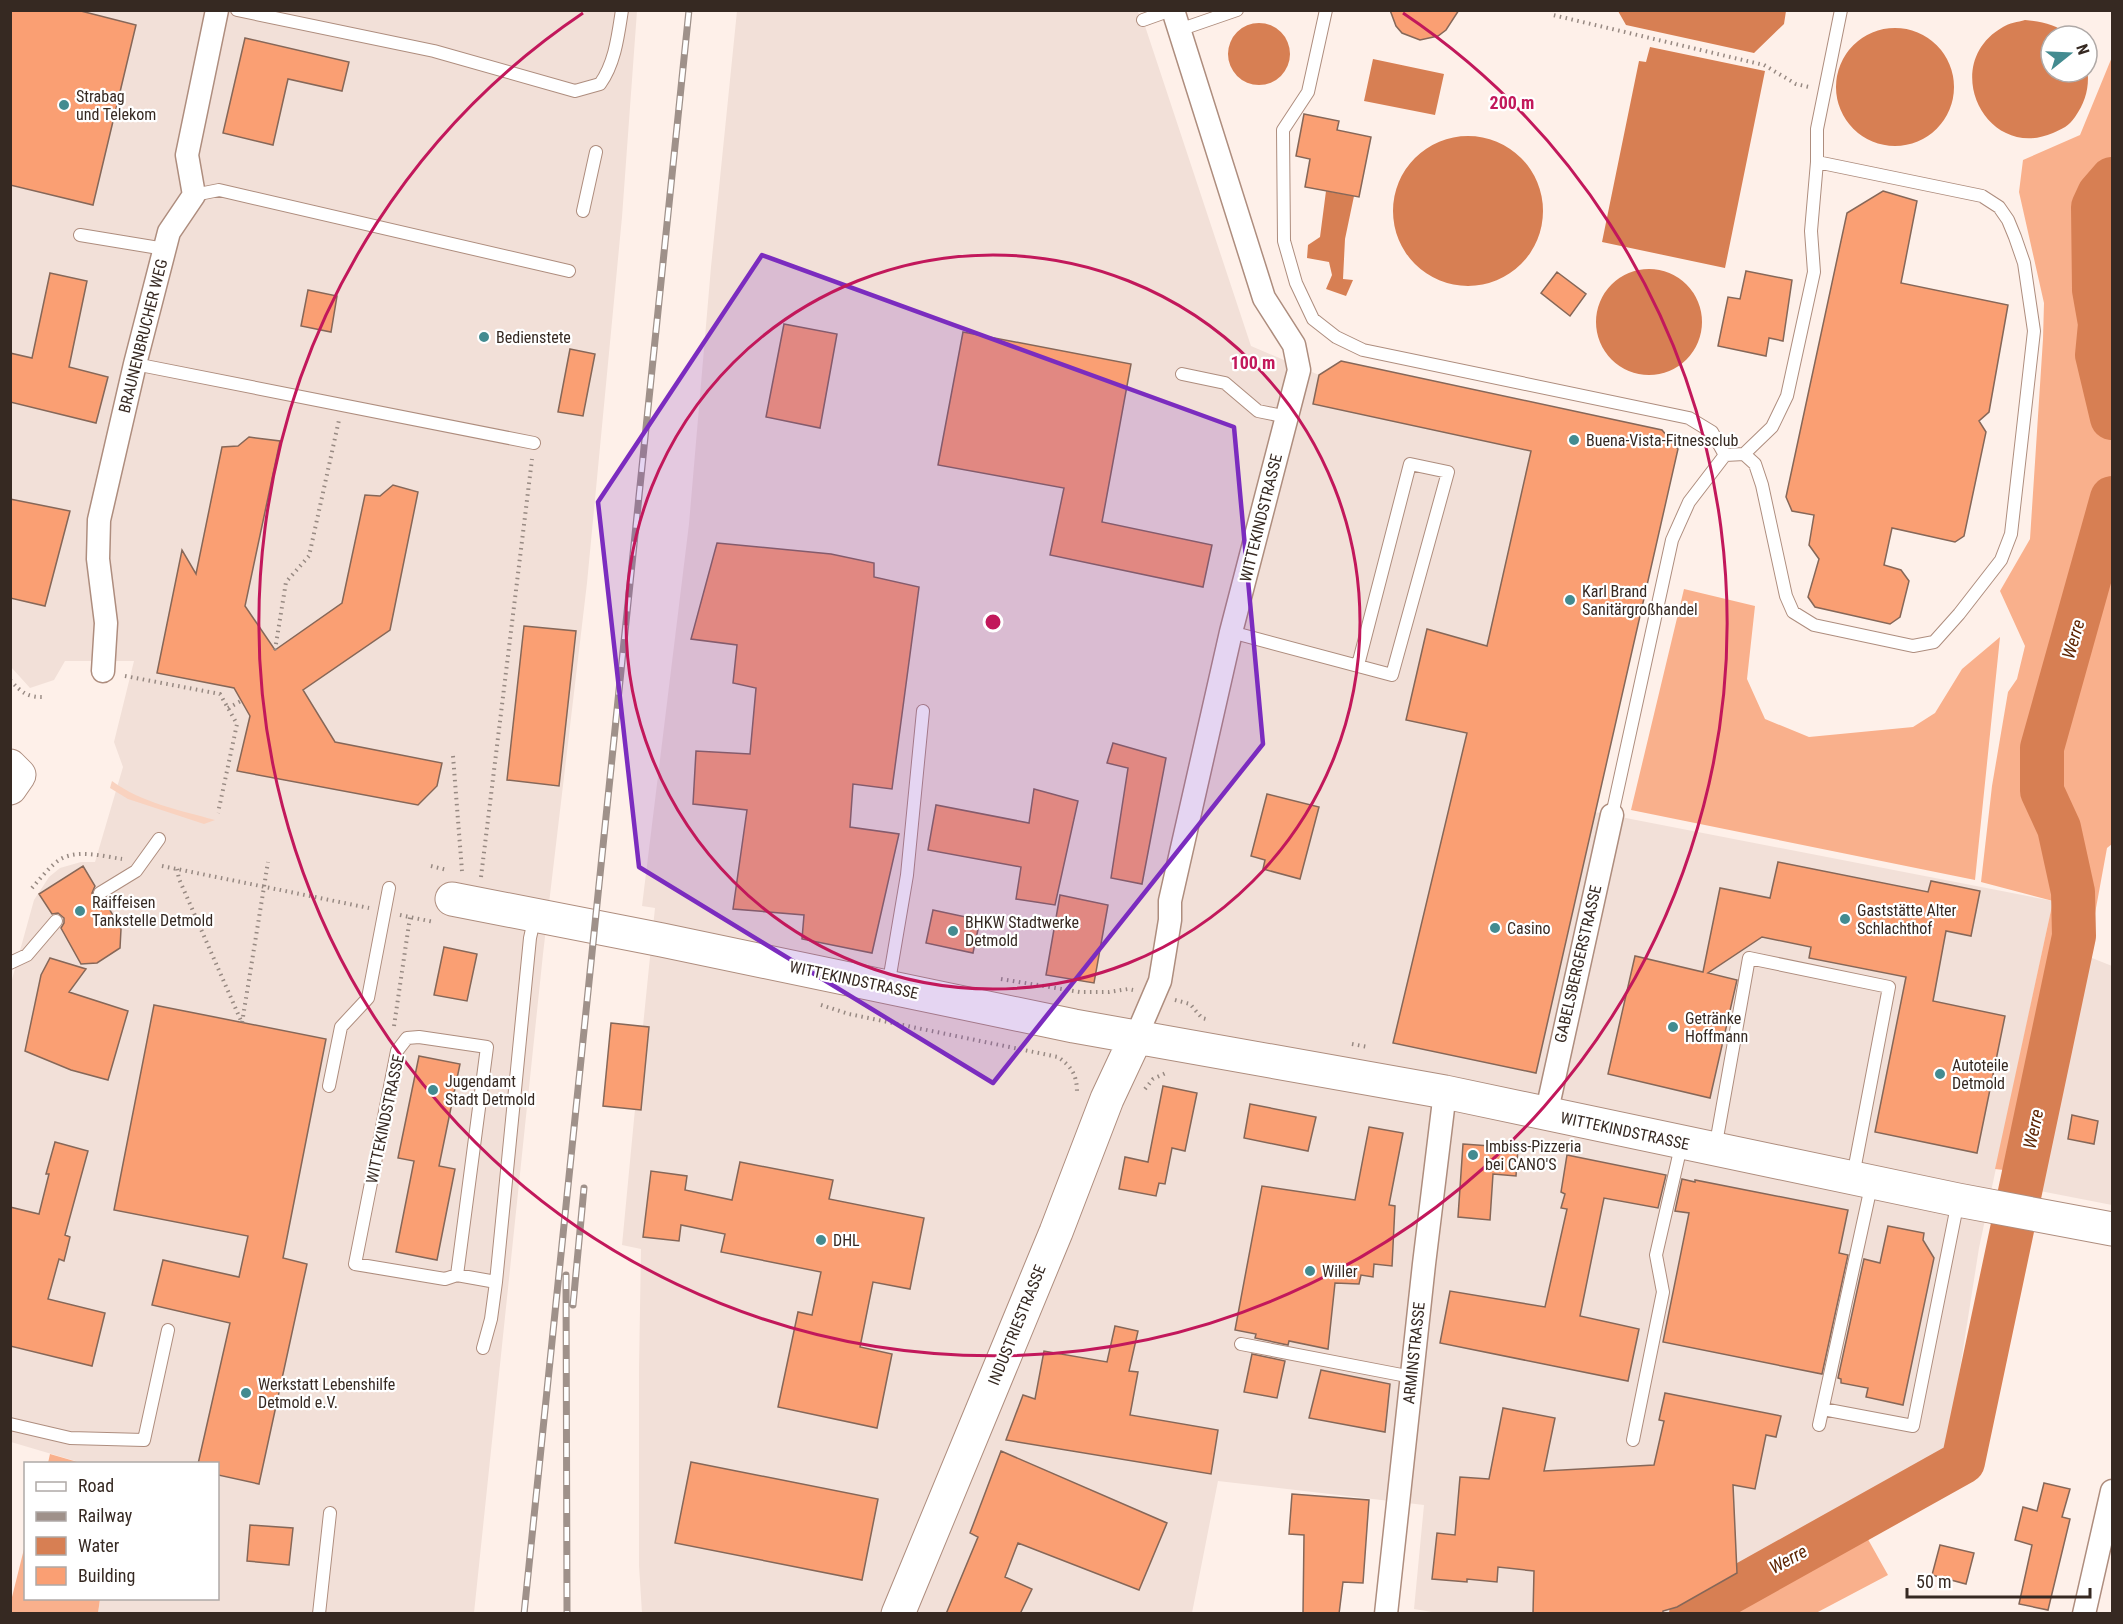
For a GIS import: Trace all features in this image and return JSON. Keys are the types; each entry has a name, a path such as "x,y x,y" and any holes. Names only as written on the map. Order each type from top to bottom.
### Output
{"street":[{"path":"194,195 187,155 218,10"},
{"name":"WITTEKINDSTRASSE","path":"1136,1037 1160,981 1170,920 1170,901 1232,632 1299,370 1294,345 1264,298 1174,17"},
{"name":"BRAUNENBRUCHER WEG","path":"103,671 106,623 98,559 99,520 135,364 169,232 194,195"},
{"name":"GABELSBERGERSTRASSE","path":"1546,1114 1612,814"},
{"name":"WITTEKINDSTRASSE","path":"457,887 536,915 1136,1037 1445,1092 1973,1203 2112,1229"},
{"name":"INDUSTRIESTRASSE","path":"898,1614 1056,1232 1107,1099 1136,1037"},
{"name":"ARMINSTRASSE","path":"1386,1614 1445,1092"},
{"path":"2084,1614 2112,1491"}],"lane":[{"path":"237,10 434,51 575,91 600,84 608,72 618,37 622,10"},
{"path":"1143,20 1237,10"},
{"path":"1326,10 1308,92 1283,130 1284,241 1296,283 1313,319 1336,338 1363,350 1689,418 1712,432 1725,455"},
{"path":"1612,814 1672,540 1689,502 1725,455 1744,454 1772,427 1787,396 1814,272 1811,231 1817,162 1817,129 1841,10"},
{"path":"583,211 596,152"},
{"path":"1744,454 1755,464 1762,485 1786,596 1793,612 1814,625 1913,646 1934,642 2001,560 2011,534 2034,330 2024,263 2008,220 1999,207 1982,196 1817,162"},
{"path":"194,195 219,190 569,271"},
{"path":"80,235 165,249"},
{"path":"135,364 534,443"},
{"path":"1182,374 1225,383 1258,411 1287,417"},
{"path":"1232,632 1392,675 1448,472 1410,464 1358,665"},
{"path":"888,987 907,875 923,711"},
{"path":"99,894 136,871 159,839"},
{"path":"329,1086 341,1028 368,998 389,888"},
{"path":"483,1348 491,1319 496,1282 530,938 536,915"},
{"path":"10,963 27,955 56,921"},
{"path":"1714,1149 1749,958 1889,987 1863,1179 1819,1425"},
{"name":"WITTEKINDSTRASSE","path":"457,1275 487,1047 419,1037 407,1038 397,1051 355,1264 445,1279 457,1275 496,1282"},
{"path":"1633,1440 1663,1292 1656,1254 1682,1142"},
{"path":"1823,1409 1913,1426 1973,1203"},
{"path":"10,1424 70,1438 144,1440 168,1330"},
{"path":"1241,1344 1412,1377"},
{"path":"319,1614 330,1513"}],"path":[{"path":"1552,10 1553,15 1764,65 1796,84 1824,90"},
{"path":"275,650 286,582 309,556 342,405"},
{"path":"480,881 534,443"},
{"path":"125,676 220,694 237,724 218,813"},
{"path":"10,680 24,694 33,698 46,697"},
{"path":"228,708 241,701"},
{"path":"453,756 457,887"},
{"path":"32,888 55,862"},
{"path":"177,869 242,1023 268,862"},
{"path":"397,1051 393,1034 410,917"},
{"path":"1076,1079 1077,1099"}],"highlighted area":[{"path":"762,255 1234,427 1263,744 993,1083 639,867 598,502"}],"shaded area":[{"path":"11,11 637,11 622,217 587,583 543,954 474,1613 98,1613 100,1600 219,1600 219,1462 79,1462 11,1442 11,983 34,900 49,877 60,868 81,862 95,862 123,767 114,742 134,661 65,661 54,680 30,688 11,667"},
{"path":"737,11 1137,11 1143,20 1251,346 1319,375 1341,361 1662,430 1678,449 1595,812 2053,901 1979,1248 1947,1451 1937,1462 1890,1486 1830,1523 1803,1530 1788,1548 1696,1601 1670,1613 1444,1614 1414,1609 1424,1505 1218,1481 1192,1613 642,1613 639,1566 641,1249 622,1245 635,1109 641,1109 649,1027 643,1026 655,908 642,906 689,524 711,267"},
{"path":"2112,57 2112,844 2107,848 2063,1088 2038,1174 1995,1169 2053,901 1981,882 1992,786 2008,692 2017,679 2025,646 2000,591 2030,539 2043,339 2044,303 2019,192 2023,160 2080,135"},
{"path":"1684,589 1755,606 1747,679 1765,719 1809,737 1913,727 1935,713 1962,669 2000,637 1975,880 1631,810"},
{"path":"112,781 148,800 215,820 204,824 128,799 110,788"},
{"path":"2087,956 2112,966 2112,1205 2035,1190 2063,1088"},
{"path":"50,1454 78,1462 48,1462"},
{"path":"1865,1534 1888,1575 1816,1613 1732,1613 1761,1591 1819,1567"},
{"path":"24,1549 24,1600 100,1600 98,1613 11,1613 11,1601"}],"water":[{"path":"1618,11 1786,11 1784,24 1754,53 1626,25"},
{"path":"2025,20 2049,24 2039,24 2039,84 2087,84 2084,99 2073,120 2053,133 2029,138 2008,134 1991,122 1979,105 1973,84 1974,63 1984,43 2003,27"},
{"path":"1259,23 1276,28 1281,32 1285,37 1290,54 1285,71 1281,76 1276,80 1259,85 1242,80 1237,76 1233,71 1228,54 1233,37 1237,32 1242,28"},
{"path":"1895,28 1918,32 1937,45 1950,64 1954,87 1950,110 1937,129 1918,142 1895,146 1872,142 1853,129 1840,110 1836,87 1840,64 1853,45 1872,32"},
{"path":"1650,47 1765,71 1725,268 1602,242 1639,61 1646,62"},
{"path":"1373,59 1444,74 1435,115 1364,101"},
{"path":"1468,136 1483,137 1497,142 1521,158 1537,182 1542,196 1542,226 1537,240 1521,264 1497,280 1483,285 1468,286 1453,285 1439,280 1415,264 1399,240 1394,226 1393,211 1394,196 1399,182 1415,158 1439,142 1453,137"},
{"path":"1326,191 1354,196 1345,239 1343,279 1353,280 1346,296 1326,289 1332,275 1329,262 1307,258 1308,245 1320,237"},
{"path":"1649,269 1669,273 1686,285 1698,302 1702,322 1698,342 1686,359 1669,371 1649,375 1629,371 1612,359 1600,342 1596,322 1600,302 1612,285 1629,273"}],"building":[{"name":"Strabag und Telekom","path":"10,10 77,10 136,25 93,205 10,185"},
{"path":"1390,10 1459,10 1446,30 1438,36 1420,40 1402,33 1396,26"},
{"path":"245,38 349,62 342,91 288,79 273,145 223,133"},
{"path":"1304,114 1339,121 1337,130 1371,137 1359,197 1305,187 1310,159 1296,156"},
{"path":"1883,191 1917,201 1901,283 2008,305 1989,412 1979,421 1986,432 1964,536 1955,542 1892,528 1884,565 1901,570 1909,581 1900,617 1890,624 1815,607 1808,597 1819,559 1809,545 1814,515 1792,511 1786,497 1847,213"},
{"path":"1746,271 1792,280 1783,341 1769,338 1766,356 1718,346 1728,297 1740,299"},
{"path":"1557,272 1586,294 1570,316 1541,293"},
{"path":"50,273 87,281 69,367 108,377 96,423 10,402 10,353 32,358"},
{"path":"308,290 337,296 331,332 301,326"},
{"path":"784,324 837,334 820,428 766,417"},
{"path":"963,332 1131,364 1102,522 1212,545 1203,587 1050,555 1064,488 938,465"},
{"path":"570,349 595,354 583,416 558,412"},
{"path":"1341,361 1662,430 1678,449 1536,1073 1393,1043 1467,733 1406,720 1427,629 1487,646 1531,451 1313,404 1319,375"},
{"path":"249,437 280,441 245,606 275,650 342,603 365,495 380,496 393,485 418,492 390,630 303,690 335,742 442,763 437,786 418,805 237,771 250,716 234,688 157,673 182,550 196,574 222,447 238,446"},
{"path":"10,499 70,511 45,606 10,598"},
{"path":"717,543 831,554 874,563 874,577 919,587 892,789 853,784 850,827 899,834 872,953 802,939 804,915 733,909 747,810 693,804 696,751 750,754 756,688 733,683 737,645 691,639"},
{"path":"524,626 576,631 559,786 507,780"},
{"path":"1113,743 1166,758 1142,884 1111,878 1128,768 1107,763"},
{"path":"1034,789 1078,801 1055,905 1016,899 1021,867 928,850 936,805 1029,823"},
{"path":"1267,794 1319,807 1300,879 1263,869 1265,860 1251,856"},
{"path":"1778,862 1928,892 1931,881 1980,891 1971,936 1946,931 1933,1001 2005,1016 1977,1153 1875,1132 1906,977 1809,958 1811,947 1762,937 1708,973 1737,980 1710,1098 1608,1074 1635,956 1703,972 1720,888 1770,898"},
{"path":"83,866 95,886 93,897 97,900 104,900 121,929 120,948 97,963 81,964 61,928 64,918 58,913 52,914 39,894"},
{"path":"1060,895 1108,905 1094,983 1046,975"},
{"name":"BHKW Stadtwerke Detmold","path":"933,910 980,920 973,953 926,943"},
{"path":"444,947 477,954 467,1001 434,995"},
{"path":"50,958 86,969 69,992 128,1011 108,1080 71,1070 25,1051 41,975"},
{"path":"154,1005 326,1039 283,1258 307,1264 259,1484 219,1475 219,1462 198,1462 230,1323 152,1305 163,1260 239,1277 248,1236 114,1210"},
{"path":"611,1023 649,1027 641,1110 603,1106"},
{"path":"419,1056 460,1064 439,1166 455,1169 437,1260 396,1252 414,1161 398,1158"},
{"path":"1163,1086 1197,1093 1185,1151 1172,1148 1165,1184 1159,1183 1156,1196 1119,1189 1125,1157 1148,1162"},
{"path":"1250,1104 1316,1117 1308,1151 1244,1138"},
{"path":"2072,1115 2098,1121 2094,1144 2068,1139"},
{"name":"Willer","path":"1369,1127 1403,1133 1389,1205 1395,1206 1392,1266 1374,1264 1373,1277 1361,1275 1359,1284 1335,1283 1328,1349 1289,1341 1288,1345 1255,1338 1256,1334 1235,1330 1262,1186 1355,1200"},
{"path":"55,1142 88,1151 65,1235 70,1237 64,1261 59,1259 48,1299 105,1313 92,1366 10,1346 10,1207 39,1214 49,1174 46,1174"},
{"path":"1463,1144 1518,1148 1516,1176 1493,1174 1490,1220 1458,1217"},
{"path":"1567,1155 1666,1175 1658,1208 1604,1198 1580,1316 1639,1329 1628,1381 1440,1343 1450,1291 1545,1307 1567,1209 1561,1208 1565,1194 1561,1192"},
{"path":"740,1162 833,1180 829,1199 924,1218 910,1289 873,1282 860,1347 892,1354 877,1428 778,1407 798,1312 812,1315 821,1272 721,1252 725,1234 681,1225 679,1241 643,1237 651,1171 687,1176 685,1190 732,1200"},
{"path":"1682,1179 1848,1210 1839,1253 1848,1255 1822,1374 1663,1342 1689,1213 1675,1211"},
{"path":"1888,1226 1924,1233 1923,1240 1934,1258 1903,1405 1866,1397 1868,1388 1841,1383 1841,1379 1838,1378 1864,1259 1880,1263"},
{"path":"1115,1326 1138,1331 1129,1371 1138,1372 1130,1415 1218,1430 1211,1474 1006,1440 1023,1395 1035,1399 1044,1351 1107,1362"},
{"path":"1252,1354 1285,1361 1277,1398 1244,1392"},
{"path":"1321,1370 1390,1384 1385,1432 1309,1418"},
{"path":"1665,1393 1781,1416 1776,1437 1766,1435 1755,1489 1733,1485 1737,1573 1677,1607 1663,1611 1663,1614 1533,1614 1534,1571 1498,1567 1497,1582 1432,1579 1437,1533 1455,1535 1460,1477 1489,1479 1503,1408 1555,1418 1544,1471 1654,1465 1664,1421 1659,1420"},
{"path":"1001,1451 1167,1523 1139,1590 1018,1543 1005,1577 1032,1589 1020,1614 946,1614 978,1537 970,1533"},
{"path":"691,1462 878,1499 862,1580 675,1543"},
{"path":"2044,1483 2070,1489 2062,1517 2070,1519 2048,1610 2019,1604 2032,1545 2015,1540 2023,1507 2037,1511"},
{"path":"1292,1494 1369,1500 1363,1583 1343,1582 1339,1614 1303,1614 1304,1535 1289,1534"},
{"path":"250,1525 293,1528 289,1565 247,1561"},
{"path":"1940,1545 1974,1553 1966,1584 1932,1575"}],"waterway":[{"name":"Werre","path":"2112,179 2099,194 2093,207 2094,290 2100,324 2097,355 2112,418"},
{"name":"Werre","path":"1691,1614 1963,1462 2074,936 2073,892 2059,828 2042,791 2042,748 2112,498"}],"railway":[{"path":"524,1614 689,10"},
{"path":"573,1305 584,1188"},
{"path":"566,1275 567,1614"}],"place":[{"name":"Strabag und Telekom","path":"64,105"},
{"name":"Bedienstete","path":"484,337"},
{"name":"Buena-Vista-Fitnessclub","path":"1574,440"},
{"name":"Karl Brand Sanitärgroßhandel","path":"1570,600"},
{"name":"Raiffeisen Tankstelle Detmold","path":"80,911"},
{"name":"Gaststätte Alter Schlachthof","path":"1845,919"},
{"name":"Casino","path":"1495,928"},
{"name":"BHKW Stadtwerke Detmold","path":"953,931"},
{"name":"Getränke Hoffmann","path":"1673,1027"},
{"name":"Autoteile Detmold","path":"1940,1074"},
{"name":"Jugendamt Stadt Detmold","path":"433,1090"},
{"name":"Imbiss-Pizzeria bei CANO'S","path":"1473,1155"},
{"name":"DHL","path":"821,1240"},
{"name":"Willer","path":"1310,1271"},
{"name":"Werkstatt Lebenshilfe Detmold e.V.","path":"246,1393"}]}
